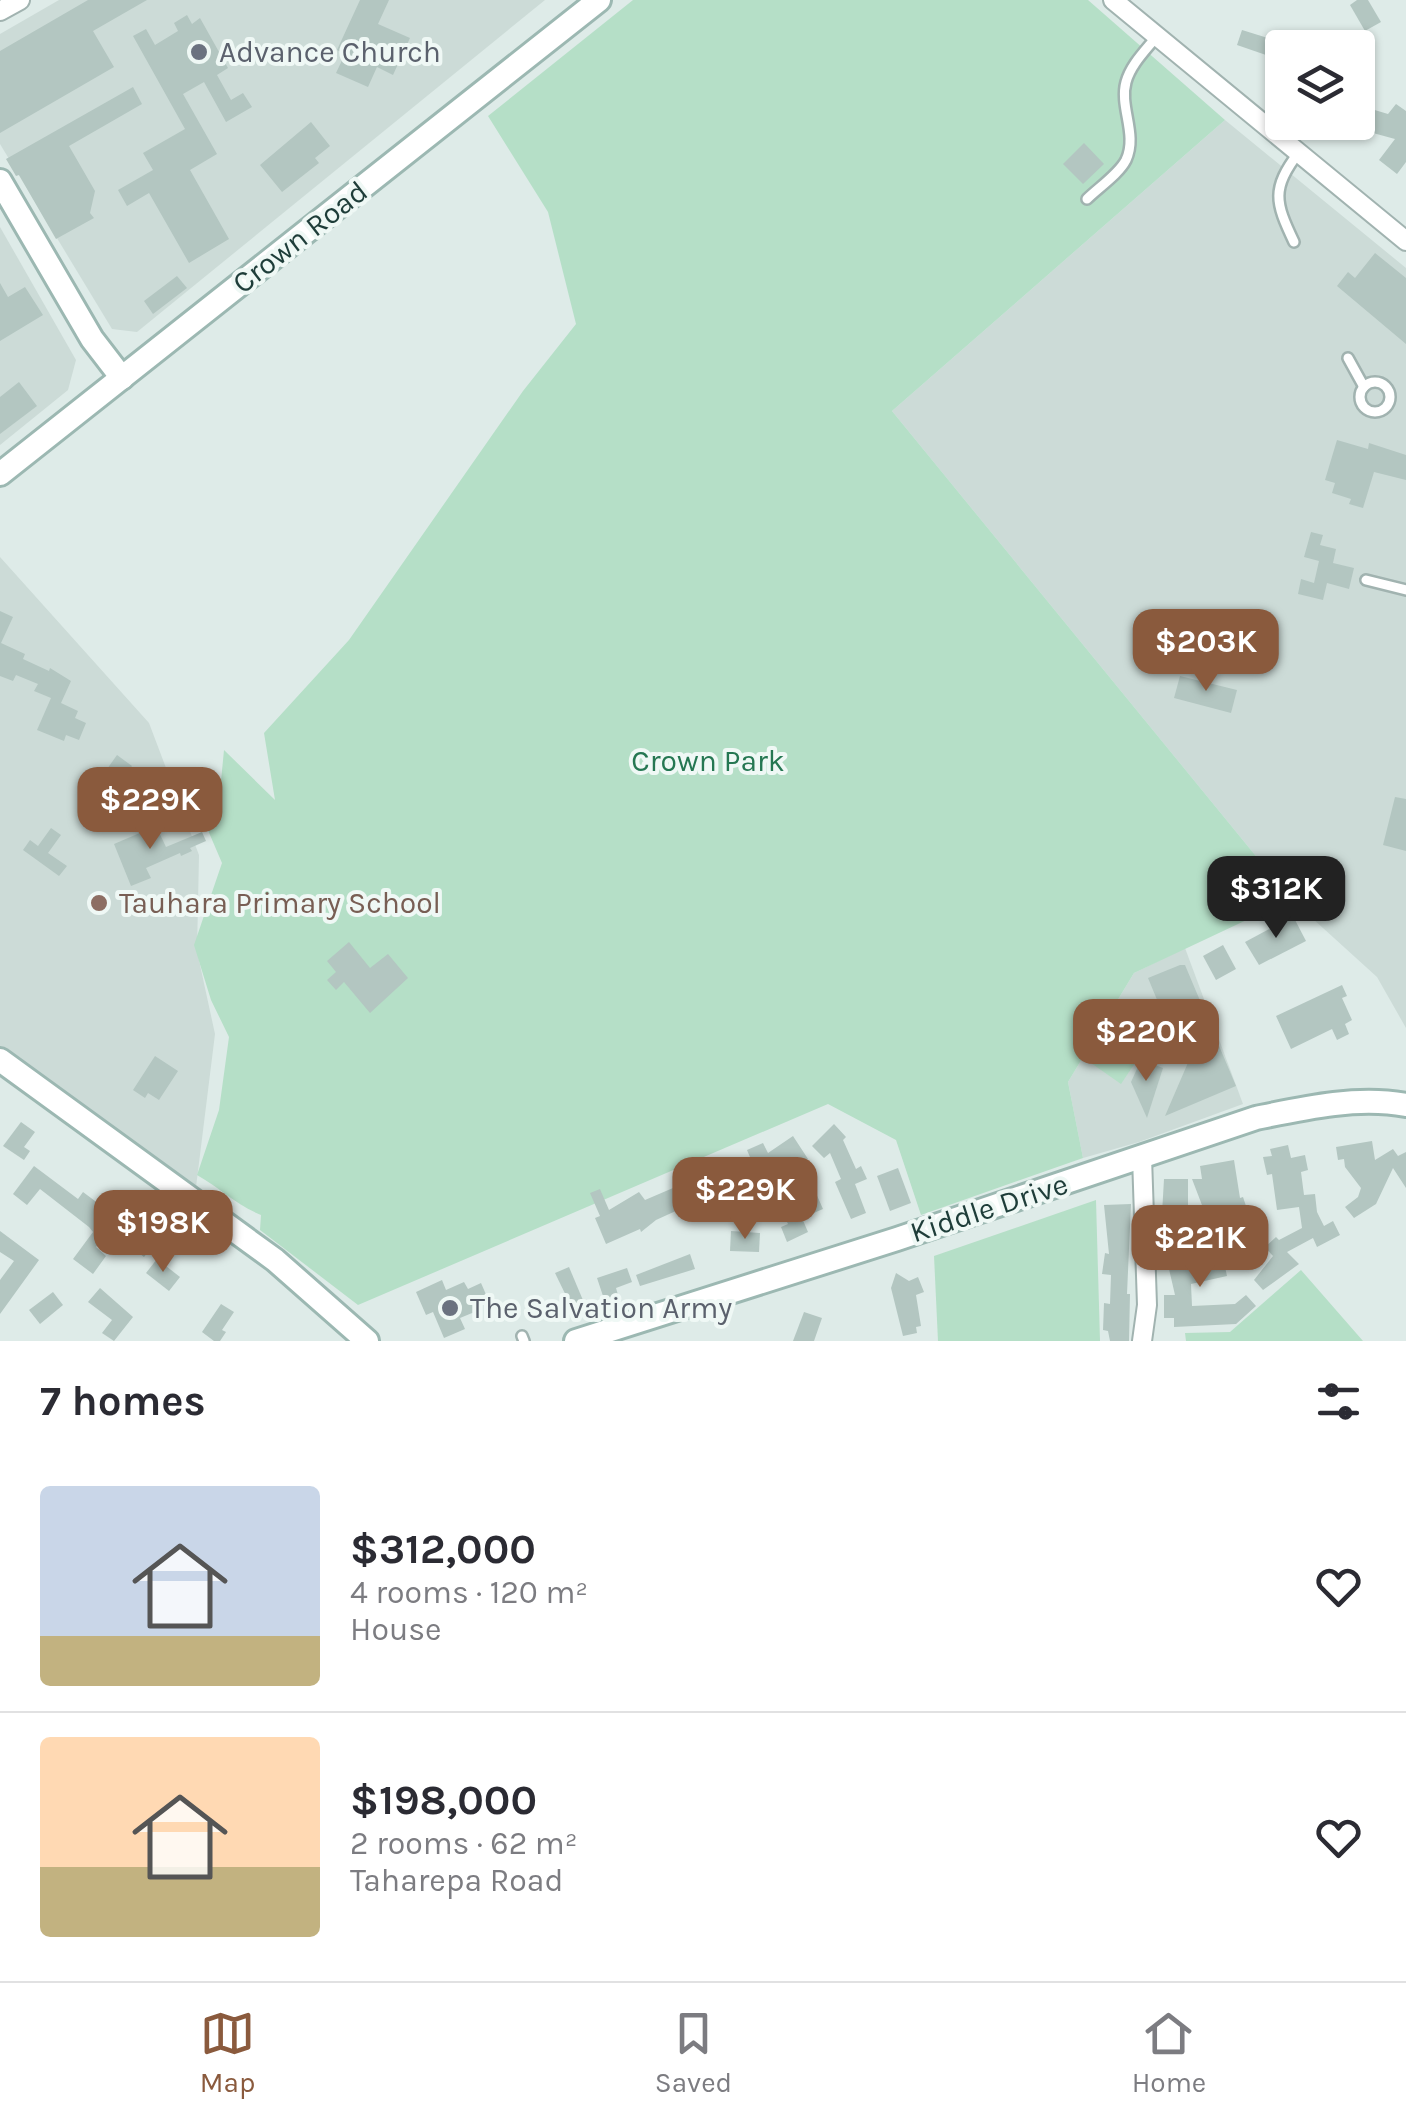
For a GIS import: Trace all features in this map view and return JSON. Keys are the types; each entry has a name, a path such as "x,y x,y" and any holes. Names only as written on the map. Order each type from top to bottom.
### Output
{"street":[{"path":"0,12 20,0"},
{"name":"Crown Road","path":"0,474 599,0"},
{"path":"1113,0 1298,152 1402,231"},
{"path":"0,181 92,339 122,378"},
{"path":"0,1060 275,1260 332,1313 350,1341"},
{"name":"Kiddle Drive","path":"576,1341 1256,1118 1306,1107 1392,1102 1406,1105"},
{"path":"1142,1158 1147,1306 1142,1341"},
{"path":"332,1313 348,1321 367,1341"}],"lane":[{"path":"1087,199 1125,162 1130,128 1124,101 1126,83 1132,68 1157,36"},
{"path":"1294,242 1277,200 1283,174 1298,152"},
{"path":"1348,358 1364,387"},
{"path":"1366,580 1406,590"}],"shaded area":[{"path":"59,0 545,0 137,332 112,329 0,144 0,34"},
{"path":"1225,120 1406,268 1406,1028 1377,977 1291,899 892,411"},
{"path":"0,227 76,360 68,390 0,445"},
{"name":"Tauhara Primary School","path":"0,557 149,723 199,855 197,951 215,1034 195,1195 0,1048"},
{"path":"1185,948 1243,1104 1083,1158 1068,1082 1134,973"}],"green space":[{"name":"Crown Park","path":"633,0 1088,0 1225,120 892,411 1291,899 1134,973 1068,1082 1083,1158 921,1215 896,1140 828,1104 358,1305 260,1230 261,1215 197,1175 219,1110 229,1037 211,1000 194,945 222,863 204,821 221,781 224,750 275,800 264,733 349,640 523,391 576,324 548,212 488,116"},
{"path":"1128,1010 1157,1030 1121,1084 1091,1063"},
{"path":"1096,1200 1100,1341 938,1341 934,1256"},
{"path":"1301,1270 1363,1341 1186,1341 1185,1333 1230,1332"}],"building":[{"path":"88,0 147,0 93,31 114,67 0,133 0,51"},
{"path":"360,0 389,0 378,24 410,38 393,75 377,67 368,87 336,73 345,54 337,50"},
{"path":"1368,0 1381,22 1364,30 1350,5"},
{"path":"187,15 192,24 200,18 228,68 217,75 231,100 243,93 252,107 226,122 204,82 183,94 217,154 190,170 229,239 189,263 149,193 127,206 118,190 153,170 143,153 185,129 133,36 146,29 155,45 178,31 174,23"},
{"path":"1242,30 1265,37 1265,55 1237,45"},
{"path":"133,87 142,104 69,146 95,191 90,213 94,218 56,239 6,159"},
{"path":"1396,104 1406,111 1406,162 1397,174 1379,160 1395,139 1375,134 1375,110 1388,114"},
{"path":"311,122 330,146 315,158 319,163 282,192 260,165"},
{"path":"1084,143 1104,164 1083,184 1063,164"},
{"path":"1375,253 1406,278 1406,344 1337,286 1348,272 1355,278"},
{"path":"177,276 187,288 153,314 144,301"},
{"path":"0,283 8,297 25,287 43,315 0,341"},
{"path":"19,382 37,406 0,434 0,397"},
{"path":"1337,440 1368,449 1369,443 1406,455 1406,480 1374,472 1363,508 1349,504 1351,499 1332,493 1335,483 1325,480"},
{"path":"1311,532 1323,535 1320,545 1336,549 1333,563 1354,568 1349,589 1327,583 1323,600 1298,594 1301,579 1314,583 1319,561 1304,557"},
{"path":"0,611 13,617 1,643 25,654 23,659 49,671 50,668 71,681 61,703 78,711 75,718 86,723 79,740 66,735 64,741 37,730 51,698 34,691 38,684 16,675 13,681 0,676"},
{"path":"1180,676 1237,690 1231,713 1174,698"},
{"path":"117,755 132,766 104,804 90,793"},
{"path":"1395,797 1406,799 1406,851 1383,845"},
{"path":"156,826 166,847 202,832 206,841 181,856 180,853 146,868 151,878 131,886 114,844"},
{"path":"51,828 61,835 48,853 67,866 59,876 23,850 30,840 38,846"},
{"path":"1293,916 1306,941 1259,965 1245,942"},
{"path":"349,942 370,968 388,954 408,978 370,1013 344,982 336,990 327,980 336,972 327,961"},
{"path":"1223,945 1236,969 1216,980 1203,956"},
{"path":"1185,965 1236,1086 1165,1116 1190,1058 1201,1055 1182,1012 1165,1019 1148,978"},
{"path":"1342,985 1347,996 1342,998 1352,1020 1345,1024 1349,1034 1337,1040 1332,1029 1291,1049 1276,1016"},
{"path":"155,1056 178,1071 159,1100 148,1093 145,1098 133,1090"},
{"path":"1141,1060 1163,1068 1147,1118 1131,1082"},
{"path":"21,1122 35,1132 24,1147 30,1151 24,1160 3,1146"},
{"path":"834,1124 846,1137 843,1140 856,1169 861,1166 867,1179 855,1184 866,1213 851,1219 835,1182 841,1179 830,1153 824,1158 812,1146"},
{"path":"793,1136 808,1159 791,1171 803,1196 815,1191 823,1209 802,1218 808,1232 787,1242 781,1227 788,1224 781,1209 795,1204 779,1173 763,1180 763,1188 747,1150 763,1143 768,1153"},
{"path":"1372,1141 1375,1160 1393,1149 1398,1156 1406,1152 1406,1188 1393,1168 1376,1204 1354,1218 1345,1207 1358,1197 1361,1188 1345,1167 1344,1159 1338,1160 1336,1147"},
{"path":"1288,1145 1291,1158 1305,1155 1308,1170 1301,1172 1304,1195 1315,1194 1324,1226 1333,1221 1340,1235 1317,1247 1313,1238 1287,1252 1299,1264 1263,1290 1254,1280 1273,1256 1265,1247 1276,1237 1279,1240 1302,1228 1299,1207 1277,1210 1272,1174 1267,1175 1263,1157 1272,1156 1270,1149"},
{"path":"1234,1160 1240,1198 1243,1197 1248,1212 1210,1226 1192,1179 1202,1179 1200,1166"},
{"path":"34,1166 78,1199 83,1192 107,1210 118,1196 131,1206 122,1218 155,1243 144,1257 109,1230 96,1247 106,1256 93,1274 73,1259 93,1232 89,1227 40,1189 27,1205 13,1194"},
{"path":"898,1168 911,1203 890,1211 877,1176"},
{"path":"726,1179 728,1196 700,1200 656,1220 641,1232 640,1229 606,1244 590,1193 600,1189 609,1210 639,1192 645,1200 680,1185"},
{"path":"1164,1179 1188,1179 1188,1218 1180,1218 1183,1236 1164,1244 1161,1231"},
{"path":"1131,1204 1129,1341 1110,1341 1108,1331 1103,1330 1104,1303 1110,1304 1111,1275 1102,1274 1105,1253 1109,1254 1104,1205"},
{"path":"0,1231 39,1260 0,1314 0,1280 14,1261 0,1252"},
{"path":"731,1231 760,1233 759,1252 730,1251"},
{"path":"1220,1244 1227,1276 1191,1284 1192,1306 1235,1304 1246,1295 1256,1306 1236,1324 1174,1327 1174,1318 1164,1318 1164,1295 1175,1295 1166,1256"},
{"path":"690,1254 695,1269 640,1286 636,1275"},
{"path":"157,1259 180,1277 169,1291 146,1273"},
{"path":"569,1267 585,1305 573,1310 555,1273"},
{"path":"627,1268 632,1282 616,1288 618,1295 604,1299 597,1278"},
{"path":"896,1273 909,1281 918,1277 924,1292 916,1295 921,1326 916,1327 917,1333 903,1336 891,1288"},
{"name":"The Salvation Army","path":"442,1280 446,1290 464,1282 468,1289 481,1283 488,1299 474,1305 477,1311 460,1318 465,1329 444,1338 433,1312 426,1315 416,1292"},
{"path":"100,1288 133,1317 114,1341 102,1333 112,1320 88,1302"},
{"path":"53,1292 63,1305 40,1324 29,1310"},
{"path":"221,1304 234,1312 220,1341 214,1341 202,1332"},
{"path":"804,1312 822,1318 814,1341 793,1341"}],"place":[{"name":"Advance Church","path":"199,52"},
{"name":"Tauhara Primary School","path":"99,903"},
{"name":"The Salvation Army","path":"450,1308"}]}
